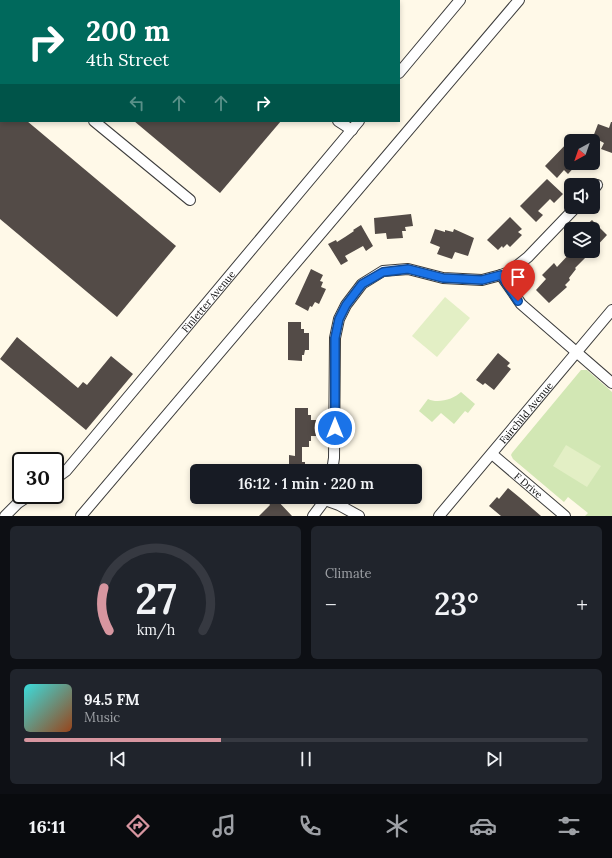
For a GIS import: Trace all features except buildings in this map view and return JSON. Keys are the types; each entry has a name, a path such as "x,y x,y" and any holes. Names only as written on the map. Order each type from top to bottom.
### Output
{"street":[{"path":"400,72 460,0"},
{"path":"81,516 519,0"},
{"path":"95,122 190,200"},
{"path":"340,122 352,130"},
{"name":"Finletter Avenue","path":"64,472 358,122"},
{"path":"333,464 335,338 339,319 346,305 362,284 383,272 408,269 443,278 482,280 501,275 509,272 528,257 569,214"},
{"path":"501,275 521,304 612,383"},
{"name":"Fairchild Avenue","path":"439,516 612,310"},
{"name":"F Drive","path":"492,454 565,516"},
{"path":"5,516 17,504"},
{"path":"313,516 322,504"},
{"path":"338,504 359,516"}],"green space":[{"path":"445,297 470,318 437,357 412,336"},
{"path":"581,370 587,370 612,392 612,516 585,516 588,513 568,497 564,502 513,459 511,455"},
{"path":"461,392 475,404 468,413 465,411 454,424 441,413 432,422 419,411 428,399 436,401 446,400 458,395"},
{"path":"566,445 601,466 587,487 553,466"}],"route":[{"path":"335,428 335,338 339,319 346,305 362,284 383,272 408,269 443,278 482,280 501,275 518,301"}]}
